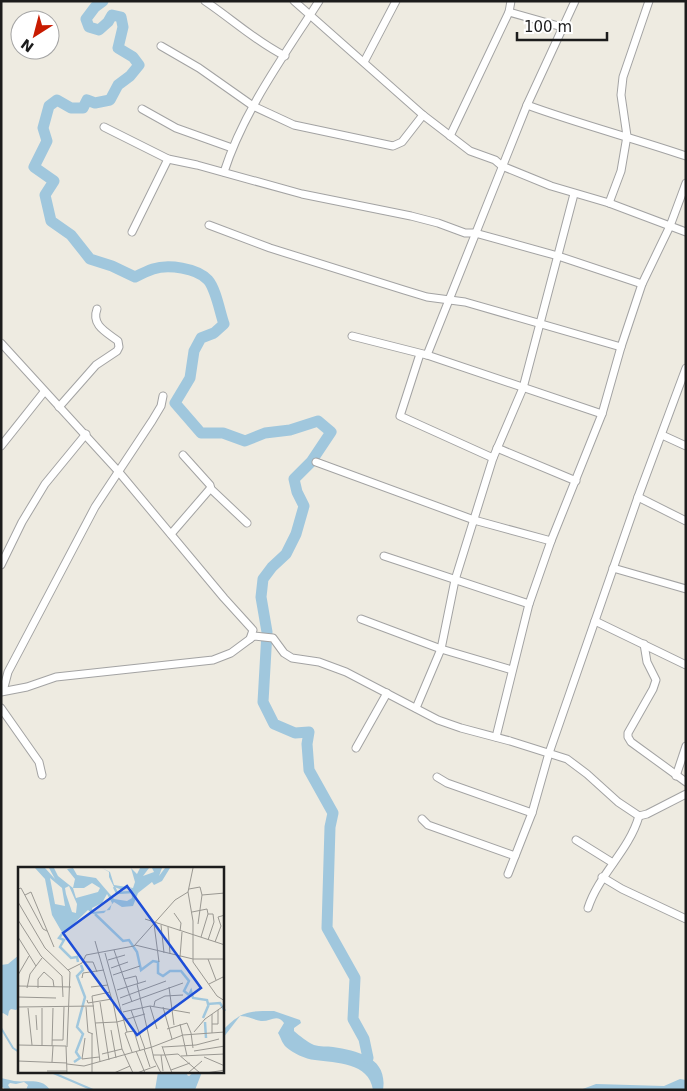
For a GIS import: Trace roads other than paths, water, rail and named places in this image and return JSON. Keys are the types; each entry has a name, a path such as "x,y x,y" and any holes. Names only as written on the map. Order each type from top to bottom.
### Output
{"street":[{"path":"205,1 255,38 284,56"},
{"path":"294,1 423,115 470,151 495,160 502,166 574,194 609,202 686,232"},
{"path":"224,172 232,148 253,106 319,1"},
{"path":"364,62 396,1"},
{"path":"450,136 509,12 511,1"},
{"path":"493,458 400,416 423,354 450,300 527,105 575,1"},
{"path":"609,202 621,171 627,136 621,95 623,77 649,1"},
{"path":"509,12 562,27"},
{"path":"161,46 200,68 253,106 294,125 393,146 402,142 423,115"},
{"path":"527,105 686,156"},
{"path":"142,109 176,128 232,148"},
{"path":"104,128 168,158 302,194 438,223 465,234 475,233 558,256 642,284"},
{"path":"132,232 168,158"},
{"path":"496,737 529,604 551,541 602,414 621,347 642,284 670,226 686,183"},
{"path":"416,708 442,649 455,580 493,458 523,388 574,194"},
{"path":"209,225 270,248 404,290 464,302 621,347"},
{"path":"58,407 96,365 117,351 119,347 118,341 96,324 94,319 97,309"},
{"path":"352,336 423,354 602,414"},
{"path":"1,343 118,471 244,619 252,630 252,637"},
{"path":"508,874 532,813 549,753 638,497 685,373"},
{"path":"1,446 44,392"},
{"path":"163,396 161,406 152,421 95,508 8,672 2,692 27,687 56,677 213,660 231,653 252,637 274,638 284,653 292,658 319,662 346,672 451,725 496,737 567,760 587,774 618,802 639,816 647,814 686,794"},
{"path":"1,565 22,522 45,484 86,434"},
{"path":"662,435 686,446"},
{"path":"497,448 576,481"},
{"path":"183,454 210,485 211,489 247,523"},
{"path":"316,462 474,520 551,541"},
{"path":"171,534 211,489"},
{"path":"638,497 686,521"},
{"path":"384,556 529,604"},
{"path":"613,568 686,589"},
{"path":"361,619 442,649 512,670"},
{"path":"595,621 686,665"},
{"path":"644,644 647,662 656,680 653,689 628,733 628,737 631,742 686,782"},
{"path":"356,748 387,693"},
{"path":"1,708 39,762 42,775"},
{"path":"676,776 686,746"},
{"path":"436,777 447,783 532,813"},
{"path":"588,908 602,877 632,836 639,816"},
{"path":"422,819 428,825 515,856"},
{"path":"576,840 613,863"},
{"path":"602,877 622,889 686,919"}],"water":[{"path":"18,956 18,1008 16,1010 11,1009 8,1016 3,1013 1,1014 1,965 8,964"},
{"path":"274,1011 300,1020 301,1023 294,1028 294,1031 311,1044 352,1051 370,1058 381,1070 383,1090 373,1090 365,1074 358,1069 342,1063 307,1058 286,1047 278,1033 284,1023 281,1020 276,1018 261,1021 240,1016 246,1013"},
{"path":"240,1016 224,1037 224,1029"},
{"path":"158,1074 187,1074 189,1076 192,1074 201,1074 195,1090 155,1090"},
{"path":"1,1078 43,1083 50,1090 26,1090 28,1085 24,1082 10,1083 8,1085 11,1090 6,1090 1,1086"},
{"path":"680,1079 686,1080 686,1090 580,1090 596,1084 664,1086"}],"waterway":[{"path":"103,1 95,7 86,19 89,27 99,30 108,22 112,15 121,17 123,27 118,48 133,57 139,65 130,76 118,85 110,100 95,103 87,100 83,108 71,108 57,100 49,106 43,128 47,141 34,167 54,181 45,195 51,221 71,235 90,259 112,266 135,277 153,269 174,267 197,273 211,284 224,324 214,333 201,338 194,351 190,378 175,403 201,433 223,433 245,441 265,433 290,430 318,421 331,432 311,462 294,479 297,492 304,506 296,534 286,554 272,567 263,579 261,597 267,632 263,702 274,724 295,733 309,732 307,744 309,770 333,813 330,827 327,928 355,978 353,1019 364,1039 368,1058"},
{"path":"1,1028 13,1048 18,1051"},
{"path":"56,1074 93,1090"}]}
